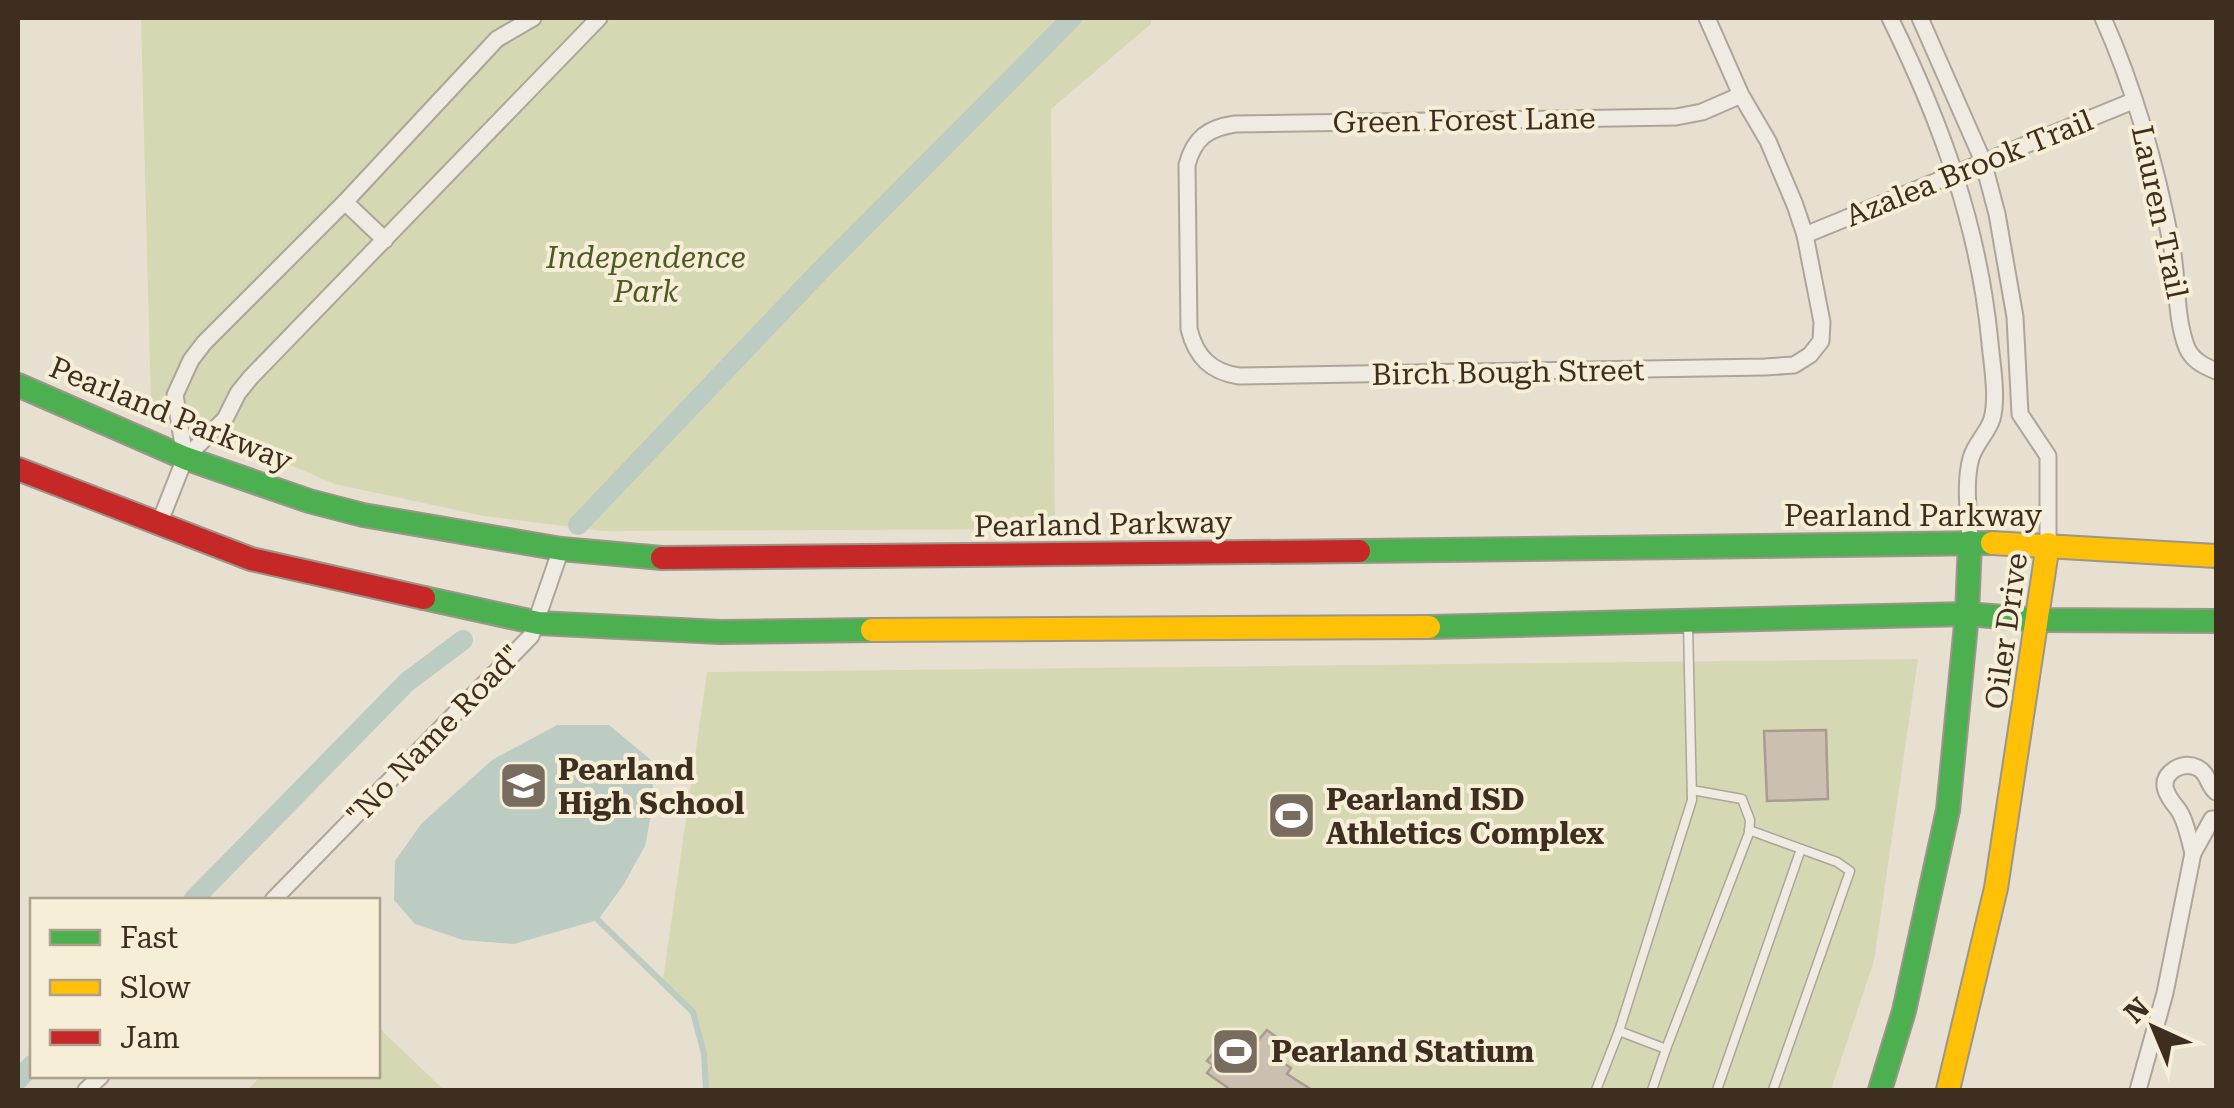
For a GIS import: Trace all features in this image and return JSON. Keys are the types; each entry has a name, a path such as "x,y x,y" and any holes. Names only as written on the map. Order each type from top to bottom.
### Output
{"main road":[{"name":"Pearland Parkway","path":"18,385 185,458 309,500 363,514 562,549 659,558 1970,542 2216,556"},
{"path":"18,468 251,559 538,623 740,632 1378,628 1967,614 2038,620 2216,622"},
{"name":"Oiler Drive","path":"1880,1090 1904,1010 1948,810 1970,542"},
{"name":"Oiler Drive","path":"1948,1090 1998,889 2048,544"}],"street":[{"path":"185,458 174,394 204,343 345,202 497,40 534,18"},
{"path":"160,524 185,458 226,418 238,393 599,18"},
{"path":"1707,18 1741,95 1768,141 1806,235"},
{"name":"Oiler Drive","path":"1890,18 1956,173 1980,270 1992,366 1992,420 1978,439 1969,462 1970,542"},
{"name":"Oiler Drive","path":"1920,18 1983,161 1997,214 2012,300 2020,414 2048,456 2048,544"},
{"name":"Lauren Trail","path":"2103,18 2156,167 2173,253 2182,334 2189,353 2202,365 2216,370"},
{"name":"Green Forest Lane","path":"1207,364 1194,348 1189,330 1187,165 1192,147 1217,126 1676,117 1702,112 1741,95"},
{"name":"Azalea Brook Trail","path":"1806,235 2133,100"},
{"path":"345,202 385,240"},
{"name":"Birch Bough Street","path":"1207,364 1223,374 1240,376 1794,365 1810,355 1821,341 1822,322 1806,235"},
{"name":"\"No Name Road\"","path":"274,898 531,636 562,549"},
{"path":"2193,853 2178,809 2167,798 2165,784 2172,770 2193,766 2205,774 2216,792"},
{"path":"2138,1090 2165,993 2193,853 2214,819"}],"lane":[{"path":"1596,1090 1619,1031 1683,831 1692,790 1688,622"},
{"path":"1652,1090 1749,830 1750,820 1742,799 1692,790"},
{"path":"1749,830 1837,862 1850,871 1773,1090"},
{"path":"1717,1090 1801,849"},
{"path":"1619,1031 1666,1049"}],"green space":[{"name":"Independence Park","path":"141,18 1151,18 1151,24 1051,109 1055,529 603,531 484,516 335,484 151,406"},
{"name":"Pearland ISD Athletics Complex","path":"1918,659 1874,961 1831,1090 706,1090 704,1054 693,1013 663,980 707,672"},
{"path":"380,1029 444,1090 249,1088 259,1078 380,1078"}],"shaded area":[{"path":"557,725 609,725 651,760 654,800 645,846 624,884 598,920 514,944 463,940 415,924 394,900 395,861 421,824 492,760"}],"building":[{"path":"1826,730 1828,799 1767,801 1764,731"},
{"name":"Pearland Statium","path":"1267,1030 1286,1044 1278,1059 1291,1068 1287,1074 1312,1090 1231,1090 1207,1073 1213,1065 1207,1061 1230,1031 1239,1037 1242,1033 1256,1043"}],"waterway":[{"path":"578,525 820,271 1072,18"},
{"path":"195,898 407,682 463,640"},
{"path":"598,920 693,1012 704,1054 706,1090"},
{"path":"18,1080 30,1067"}],"traffic: fast":[{"path":"18,385 185,458 309,501 363,515 561,549 662,558"},
{"path":"1880,1090 1904,1011 1948,810 1970,542"},
{"path":"1359,551 1992,543"},
{"path":"424,598 538,623 720,632 872,630"},
{"path":"1429,627 1967,614 2038,620 2216,621"}],"traffic: slow":[{"path":"1992,543 2216,556"},
{"path":"1948,1090 1996,888 2048,544"},
{"path":"872,630 1429,627"}],"traffic: jam":[{"path":"18,469 251,559 424,598"},
{"path":"662,558 1359,551"}],"place":[{"name":"Pearland High School","path":"523,786"},
{"name":"Pearland ISD Athletics Complex","path":"1291,816"},
{"name":"Pearland Statium","path":"1236,1051"}]}
